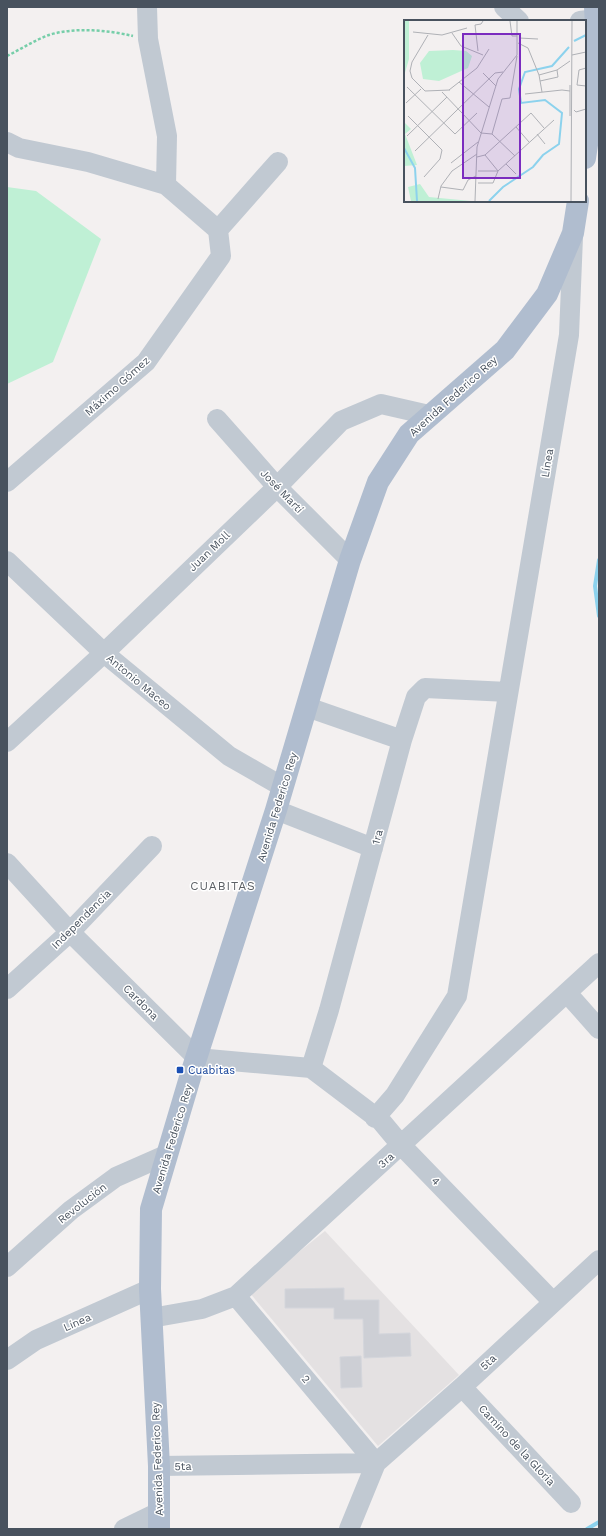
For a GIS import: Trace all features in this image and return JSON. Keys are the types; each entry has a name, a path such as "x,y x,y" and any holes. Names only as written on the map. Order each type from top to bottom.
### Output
{"main road":[{"path":"586,152 596,98 595,30"},
{"name":"Avenida Federico Rey","path":"159,1520 159,1466 150,1289 151,1209 166,1155 276,810 350,560 378,482 409,434 505,350 547,294 573,233 578,202"}],"street":[{"path":"147,7 148,39 167,136 166,185"},
{"path":"504,7 518,20"},
{"path":"522,7 524,20"},
{"path":"7,142 19,148 88,162 166,185 218,230 278,162"},
{"name":"Máximo Gómez","path":"7,482 146,362 221,256 218,230"},
{"name":"Línea","path":"375,1118 395,1095 457,996 569,335 573,233"},
{"name":"Juan Moll","path":"7,742 104,653 277,487 341,421 381,404 430,415"},
{"name":"José Martí","path":"217,419 277,487 350,560"},
{"name":"Antonio Maceo","path":"7,561 104,653 228,756 283,787"},
{"name":"1ra","path":"311,1068 329,1010 374,848 402,740 416,697 425,688 508,692"},
{"path":"307,708 402,740"},
{"path":"276,810 374,848"},
{"name":"Independencia","path":"7,989 70,932 152,846"},
{"name":"Cardona","path":"7,863 70,932 197,1058"},
{"name":"3ra","path":"151,1318 202,1309 236,1296 599,963"},
{"path":"567,992 599,1030"},
{"path":"197,1058 311,1068"},
{"name":"4","path":"311,1068 375,1118 381,1121 401,1145 553,1302"},
{"name":"Revolución","path":"7,1267 71,1210 116,1177 166,1155"},
{"name":"5ta","path":"349,1529 376,1462 462,1387 599,1260"},
{"name":"Línea","path":"7,1360 36,1340 150,1289"},
{"name":"2","path":"236,1296 376,1462"},
{"name":"Camino de la Gloria","path":"462,1387 571,1503"},
{"name":"5ta","path":"159,1466 376,1462"},
{"path":"124,1529 159,1520"}],"path":[{"path":"7,56 49,35 70,31 114,31 148,39"}],"shaded area":[{"path":"325,1231 459,1375 378,1446 249,1292"}],"green space":[{"path":"7,187 36,191 101,239 53,362 7,384"}],"building":[{"path":"344,1288 344,1300 379,1300 379,1334 410,1333 411,1356 364,1358 363,1319 334,1319 334,1308 285,1308 285,1289"},
{"path":"361,1356 362,1387 341,1388 340,1357"}],"waterway":[{"path":"599,560 595,586 599,616"},
{"path":"587,1529 599,1522"}],"place":[{"name":"Cuabitas","path":"180,1070"}],"district":[{"name":"CUABITAS","path":"223,886"}]}
